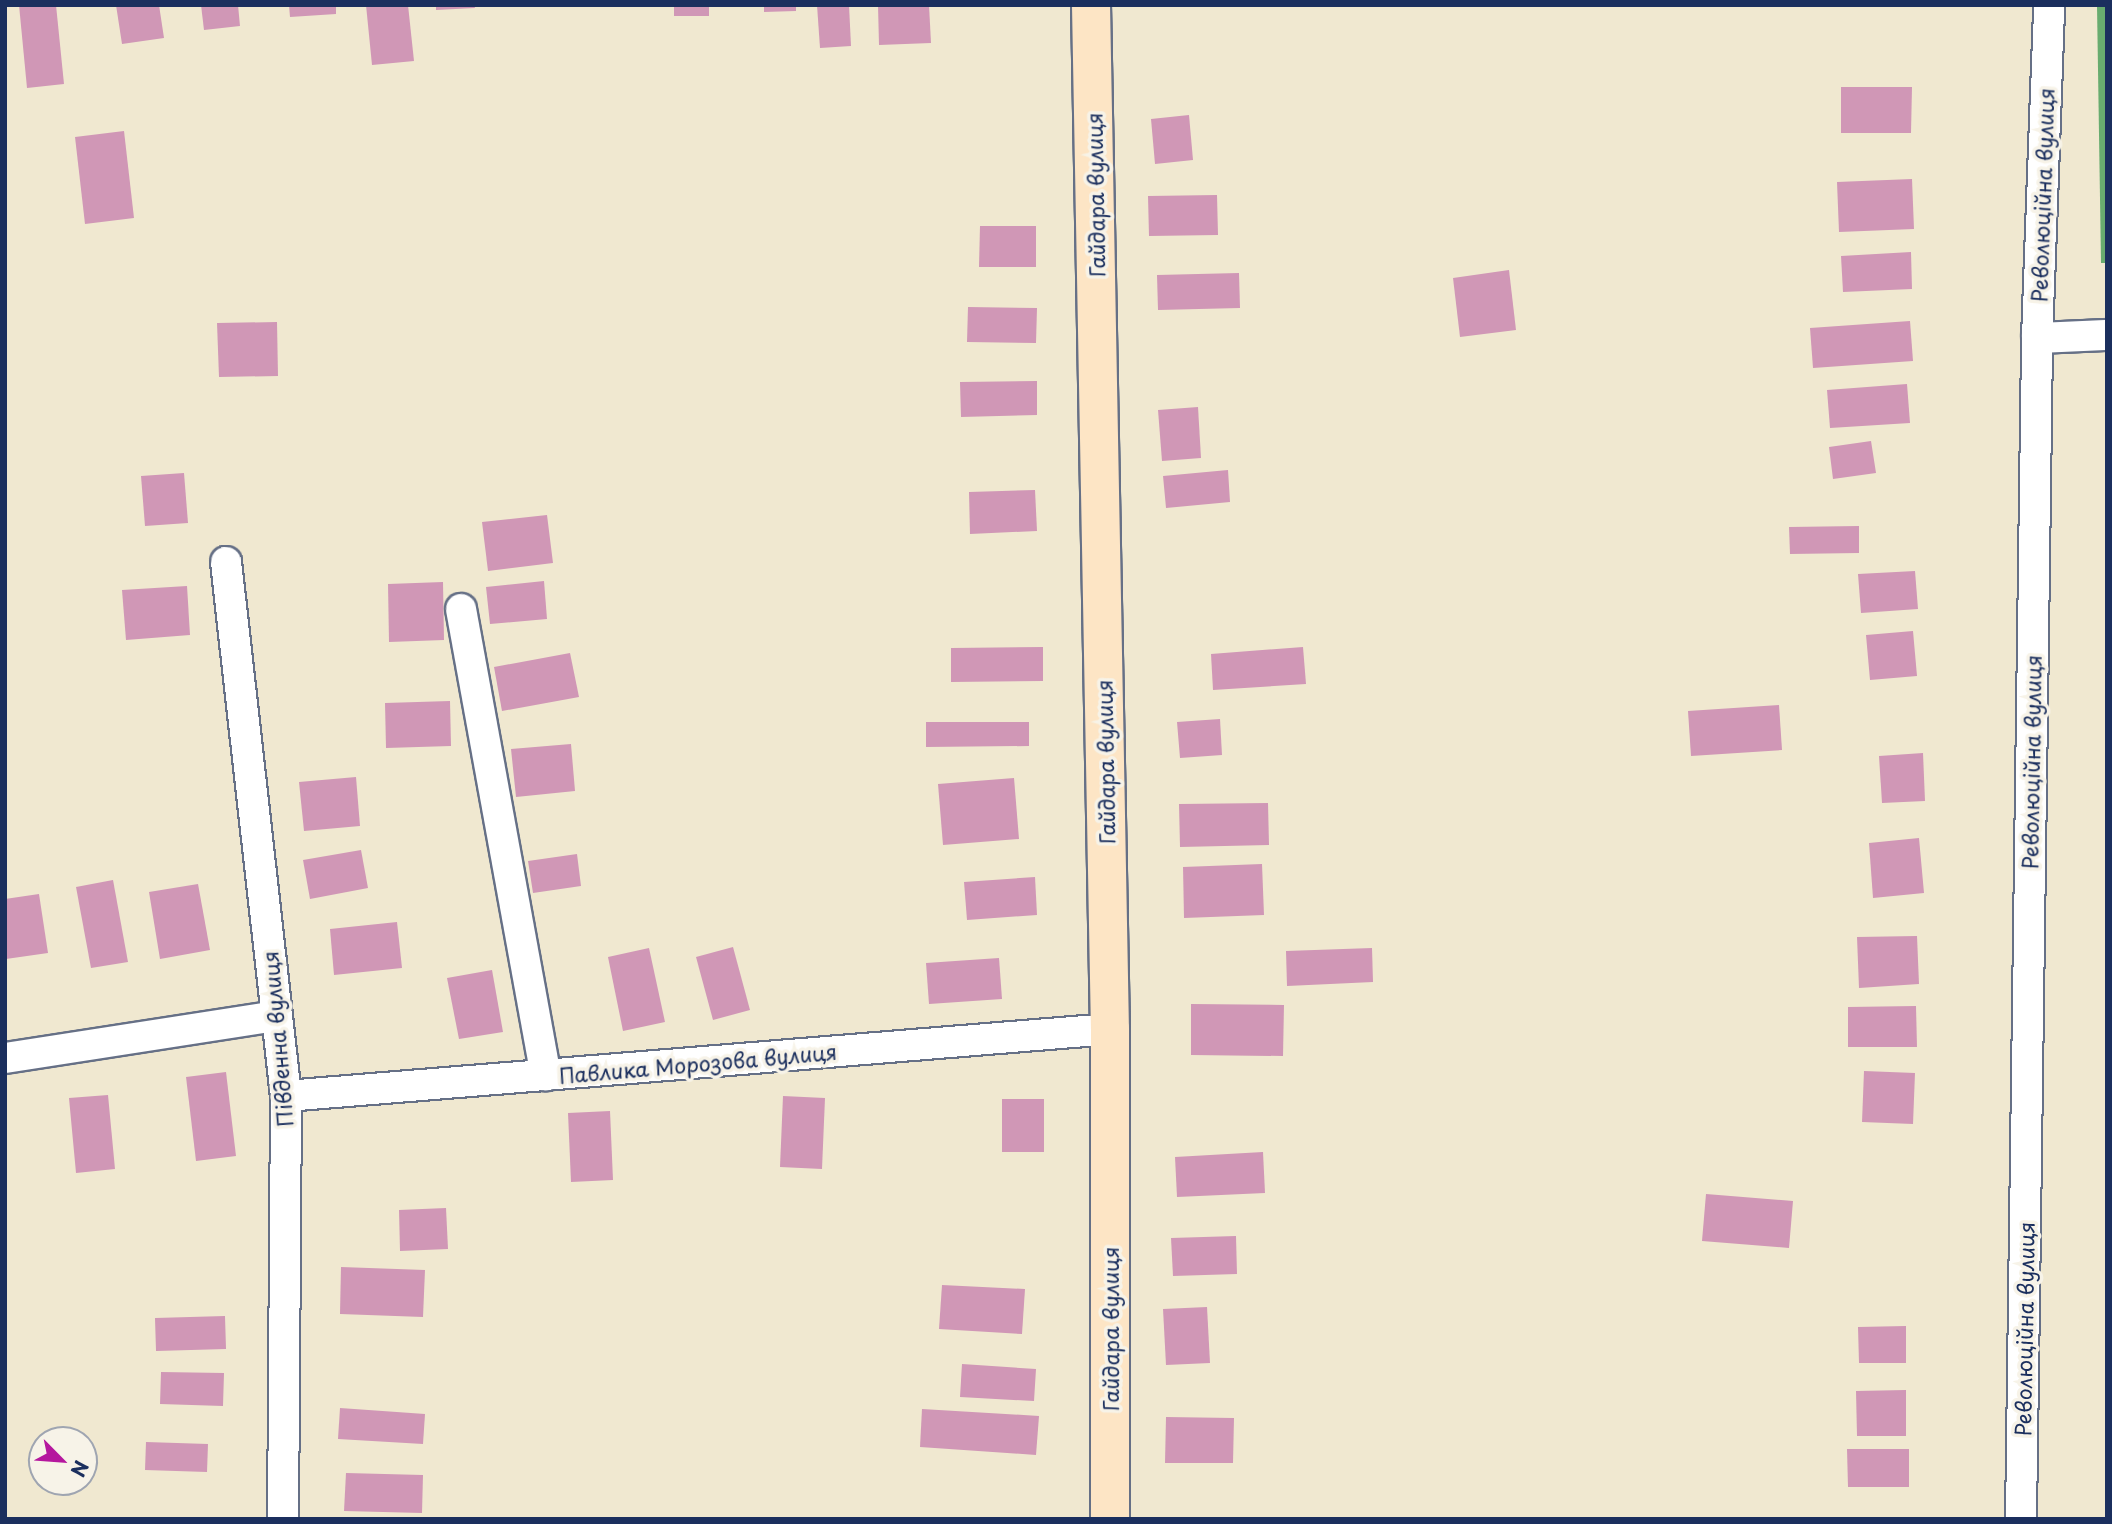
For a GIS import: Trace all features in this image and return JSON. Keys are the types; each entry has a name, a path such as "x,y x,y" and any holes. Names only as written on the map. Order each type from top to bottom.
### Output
{"street":[{"name":"Гайдара вулиця","path":"1091,5 1110,1029 1110,1519"},
{"name":"Революційна вулиця","path":"2021,1519 2037,338 2049,5"},
{"path":"2037,338 2107,335"},
{"name":"Південна вулиця","path":"226,562 286,1096 283,1519"},
{"path":"461,609 546,1075"},
{"path":"5,1058 276,1016"},
{"name":"Павлика Морозова вулиця","path":"286,1096 1110,1029"}],"green space":[{"path":"2097,5 2107,5 2107,263 2101,263"}],"building":[{"path":"19,5 56,5 64,84 27,88"},
{"path":"116,5 159,5 164,38 122,44"},
{"path":"201,5 238,5 240,26 204,30"},
{"path":"289,5 336,5 336,14 290,17"},
{"path":"366,5 408,5 414,61 372,65"},
{"path":"436,5 474,5 475,8 436,10"},
{"path":"674,5 709,5 709,16 674,16"},
{"path":"764,5 796,5 796,11 764,12"},
{"path":"817,5 849,5 851,46 820,48"},
{"path":"878,5 929,5 931,43 879,45"},
{"path":"1841,87 1912,87 1911,133 1841,133"},
{"path":"1189,115 1193,160 1155,164 1151,119"},
{"path":"124,131 134,218 85,224 75,137"},
{"path":"1912,179 1914,229 1839,232 1837,182"},
{"path":"1217,195 1218,235 1149,236 1148,196"},
{"path":"980,226 1036,226 1036,267 979,267"},
{"path":"1911,252 1912,289 1843,292 1841,256"},
{"path":"1509,270 1516,330 1460,337 1453,278"},
{"path":"1239,273 1240,308 1158,310 1157,275"},
{"path":"968,307 1037,308 1036,343 967,342"},
{"path":"1910,321 1913,361 1813,368 1810,328"},
{"path":"277,322 278,376 219,377 217,323"},
{"path":"1037,381 1037,415 961,417 960,382"},
{"path":"1907,384 1910,423 1830,428 1827,390"},
{"path":"1198,407 1201,458 1162,461 1158,410"},
{"path":"1871,441 1876,473 1833,479 1829,447"},
{"path":"1228,470 1230,502 1166,508 1163,476"},
{"path":"184,473 188,523 145,526 141,476"},
{"path":"1035,490 1037,531 970,534 969,492"},
{"path":"547,515 553,563 488,571 482,522"},
{"path":"1859,526 1859,553 1790,554 1789,527"},
{"path":"1915,571 1918,609 1861,613 1858,574"},
{"path":"544,581 547,619 490,624 486,587"},
{"path":"443,582 444,640 389,642 388,584"},
{"path":"187,586 190,635 126,640 122,590"},
{"path":"1913,631 1917,676 1870,680 1866,635"},
{"path":"1043,647 1043,681 951,682 951,648"},
{"path":"1303,647 1306,684 1213,690 1211,654"},
{"path":"570,653 579,697 502,711 494,667"},
{"path":"450,701 451,746 386,748 385,703"},
{"path":"1779,705 1782,750 1691,756 1688,711"},
{"path":"1220,719 1222,755 1180,758 1177,722"},
{"path":"926,722 1029,722 1029,746 926,747"},
{"path":"571,744 575,791 516,797 511,749"},
{"path":"1923,753 1925,801 1882,803 1879,756"},
{"path":"356,777 360,826 304,831 299,782"},
{"path":"1014,778 1019,839 943,845 938,784"},
{"path":"1268,803 1269,845 1180,847 1179,804"},
{"path":"1919,838 1924,893 1873,898 1869,843"},
{"path":"361,850 368,888 310,899 303,860"},
{"path":"577,854 581,886 533,893 528,861"},
{"path":"1262,864 1264,915 1184,918 1183,867"},
{"path":"1035,877 1037,915 967,920 964,882"},
{"path":"113,880 128,962 91,968 76,887"},
{"path":"198,884 210,950 160,959 149,892"},
{"path":"39,894 48,953 6,959 5,899"},
{"path":"397,922 402,968 334,975 330,929"},
{"path":"1917,936 1919,984 1859,988 1857,937"},
{"path":"733,947 750,1010 713,1020 696,957"},
{"path":"649,948 665,1022 623,1031 608,957"},
{"path":"1372,948 1373,982 1287,986 1286,951"},
{"path":"999,958 1002,999 929,1004 926,963"},
{"path":"492,970 503,1032 459,1039 447,978"},
{"path":"1191,1004 1284,1005 1283,1056 1191,1055"},
{"path":"1916,1006 1917,1047 1848,1047 1848,1007"},
{"path":"1864,1071 1915,1073 1913,1124 1862,1122"},
{"path":"226,1072 236,1156 196,1161 186,1077"},
{"path":"108,1095 115,1169 76,1173 69,1098"},
{"path":"783,1096 825,1098 822,1169 780,1167"},
{"path":"1002,1099 1044,1099 1044,1152 1002,1152"},
{"path":"610,1111 613,1180 571,1182 568,1113"},
{"path":"1263,1152 1265,1193 1177,1197 1175,1157"},
{"path":"1706,1194 1793,1201 1789,1248 1702,1241"},
{"path":"446,1208 448,1249 400,1251 399,1210"},
{"path":"1236,1236 1237,1274 1173,1276 1171,1238"},
{"path":"341,1267 425,1270 423,1317 340,1314"},
{"path":"942,1285 1025,1289 1022,1334 939,1329"},
{"path":"1207,1307 1210,1363 1166,1365 1163,1309"},
{"path":"225,1316 226,1349 156,1351 155,1318"},
{"path":"1906,1326 1906,1363 1859,1363 1858,1327"},
{"path":"962,1364 1036,1369 1034,1401 960,1397"},
{"path":"161,1372 224,1373 223,1406 160,1404"},
{"path":"1906,1390 1906,1436 1857,1436 1856,1391"},
{"path":"340,1408 425,1414 423,1444 338,1439"},
{"path":"922,1409 1039,1416 1036,1455 920,1447"},
{"path":"1166,1417 1234,1418 1233,1463 1165,1463"},
{"path":"146,1442 208,1444 207,1472 145,1470"},
{"path":"1847,1449 1909,1449 1909,1487 1848,1487"},
{"path":"346,1473 423,1475 422,1513 344,1511"}]}
